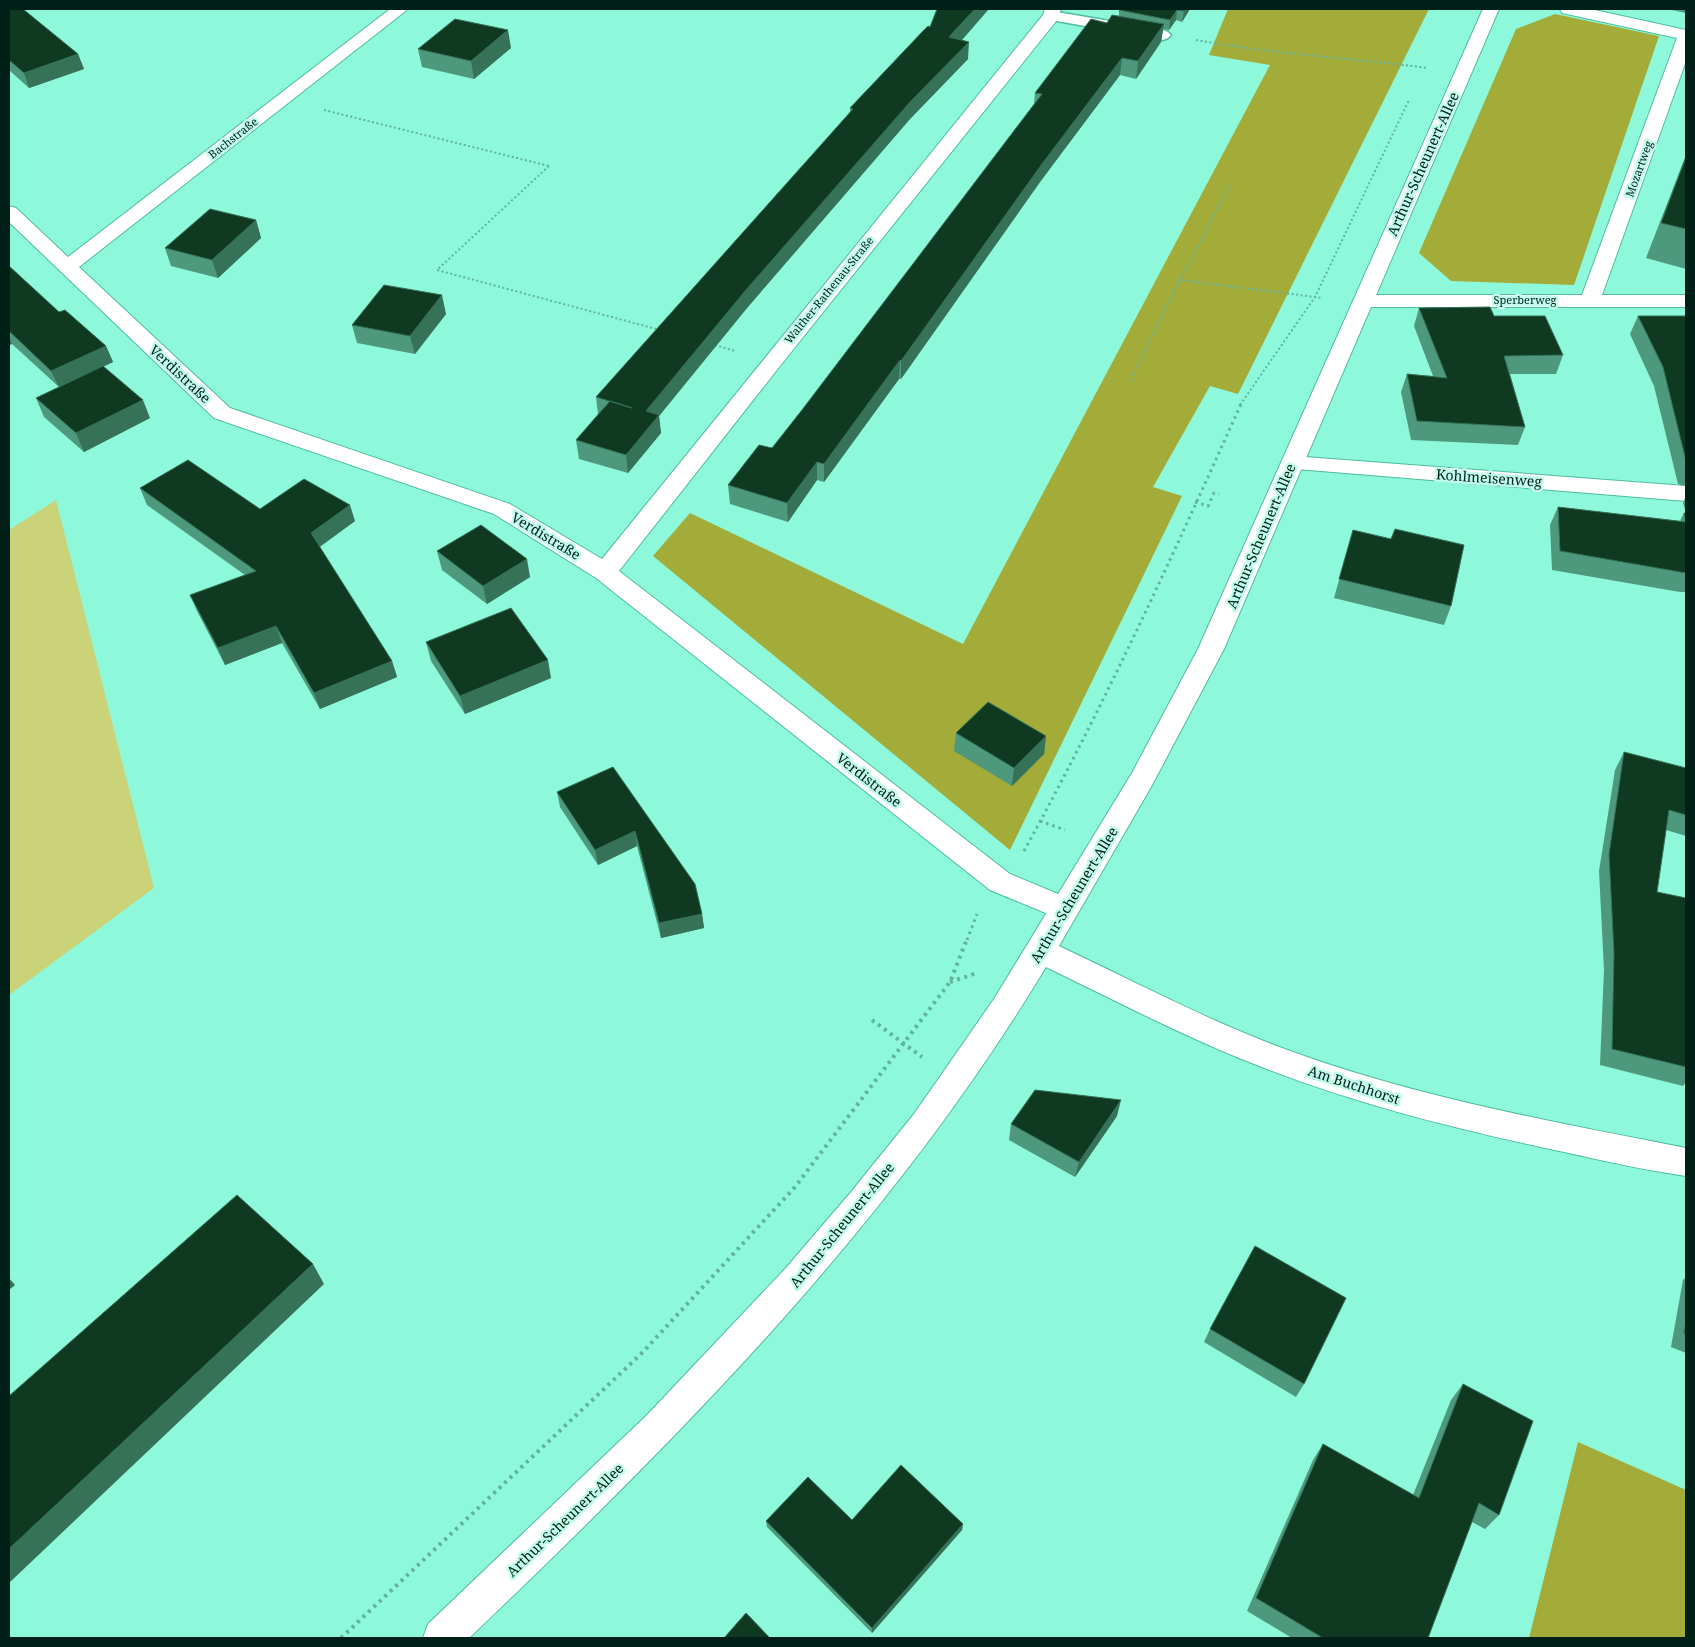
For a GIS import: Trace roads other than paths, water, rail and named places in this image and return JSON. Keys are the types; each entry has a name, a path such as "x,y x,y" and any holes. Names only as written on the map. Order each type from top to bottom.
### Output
{"street":[{"name":"Bachstraße","path":"67,267 400,9"},
{"name":"Arthur-Scheunert-Allee","path":"442,1638 572,1515 777,1303 844,1226 934,1110 981,1044 1042,951 1065,909 1115,828 1209,653 1491,9"},
{"path":"1568,9 1686,36"},
{"name":"Walther-Rathenau-Straße","path":"605,572 1052,12"},
{"name":"Mozartweg","path":"1590,300 1686,36"},
{"name":"Verdistraße","path":"9,212 222,414 502,510 605,572 1000,882 1065,909"},
{"name":"Sperberweg","path":"1363,302 1686,300"},
{"name":"Kohlmeisenweg","path":"1292,463 1686,494"},
{"name":"Am Buchhorst","path":"1042,951 1226,1038 1285,1063 1387,1097 1595,1144 1686,1162"}],"lane":[{"path":"1052,12 1163,35"}]}
